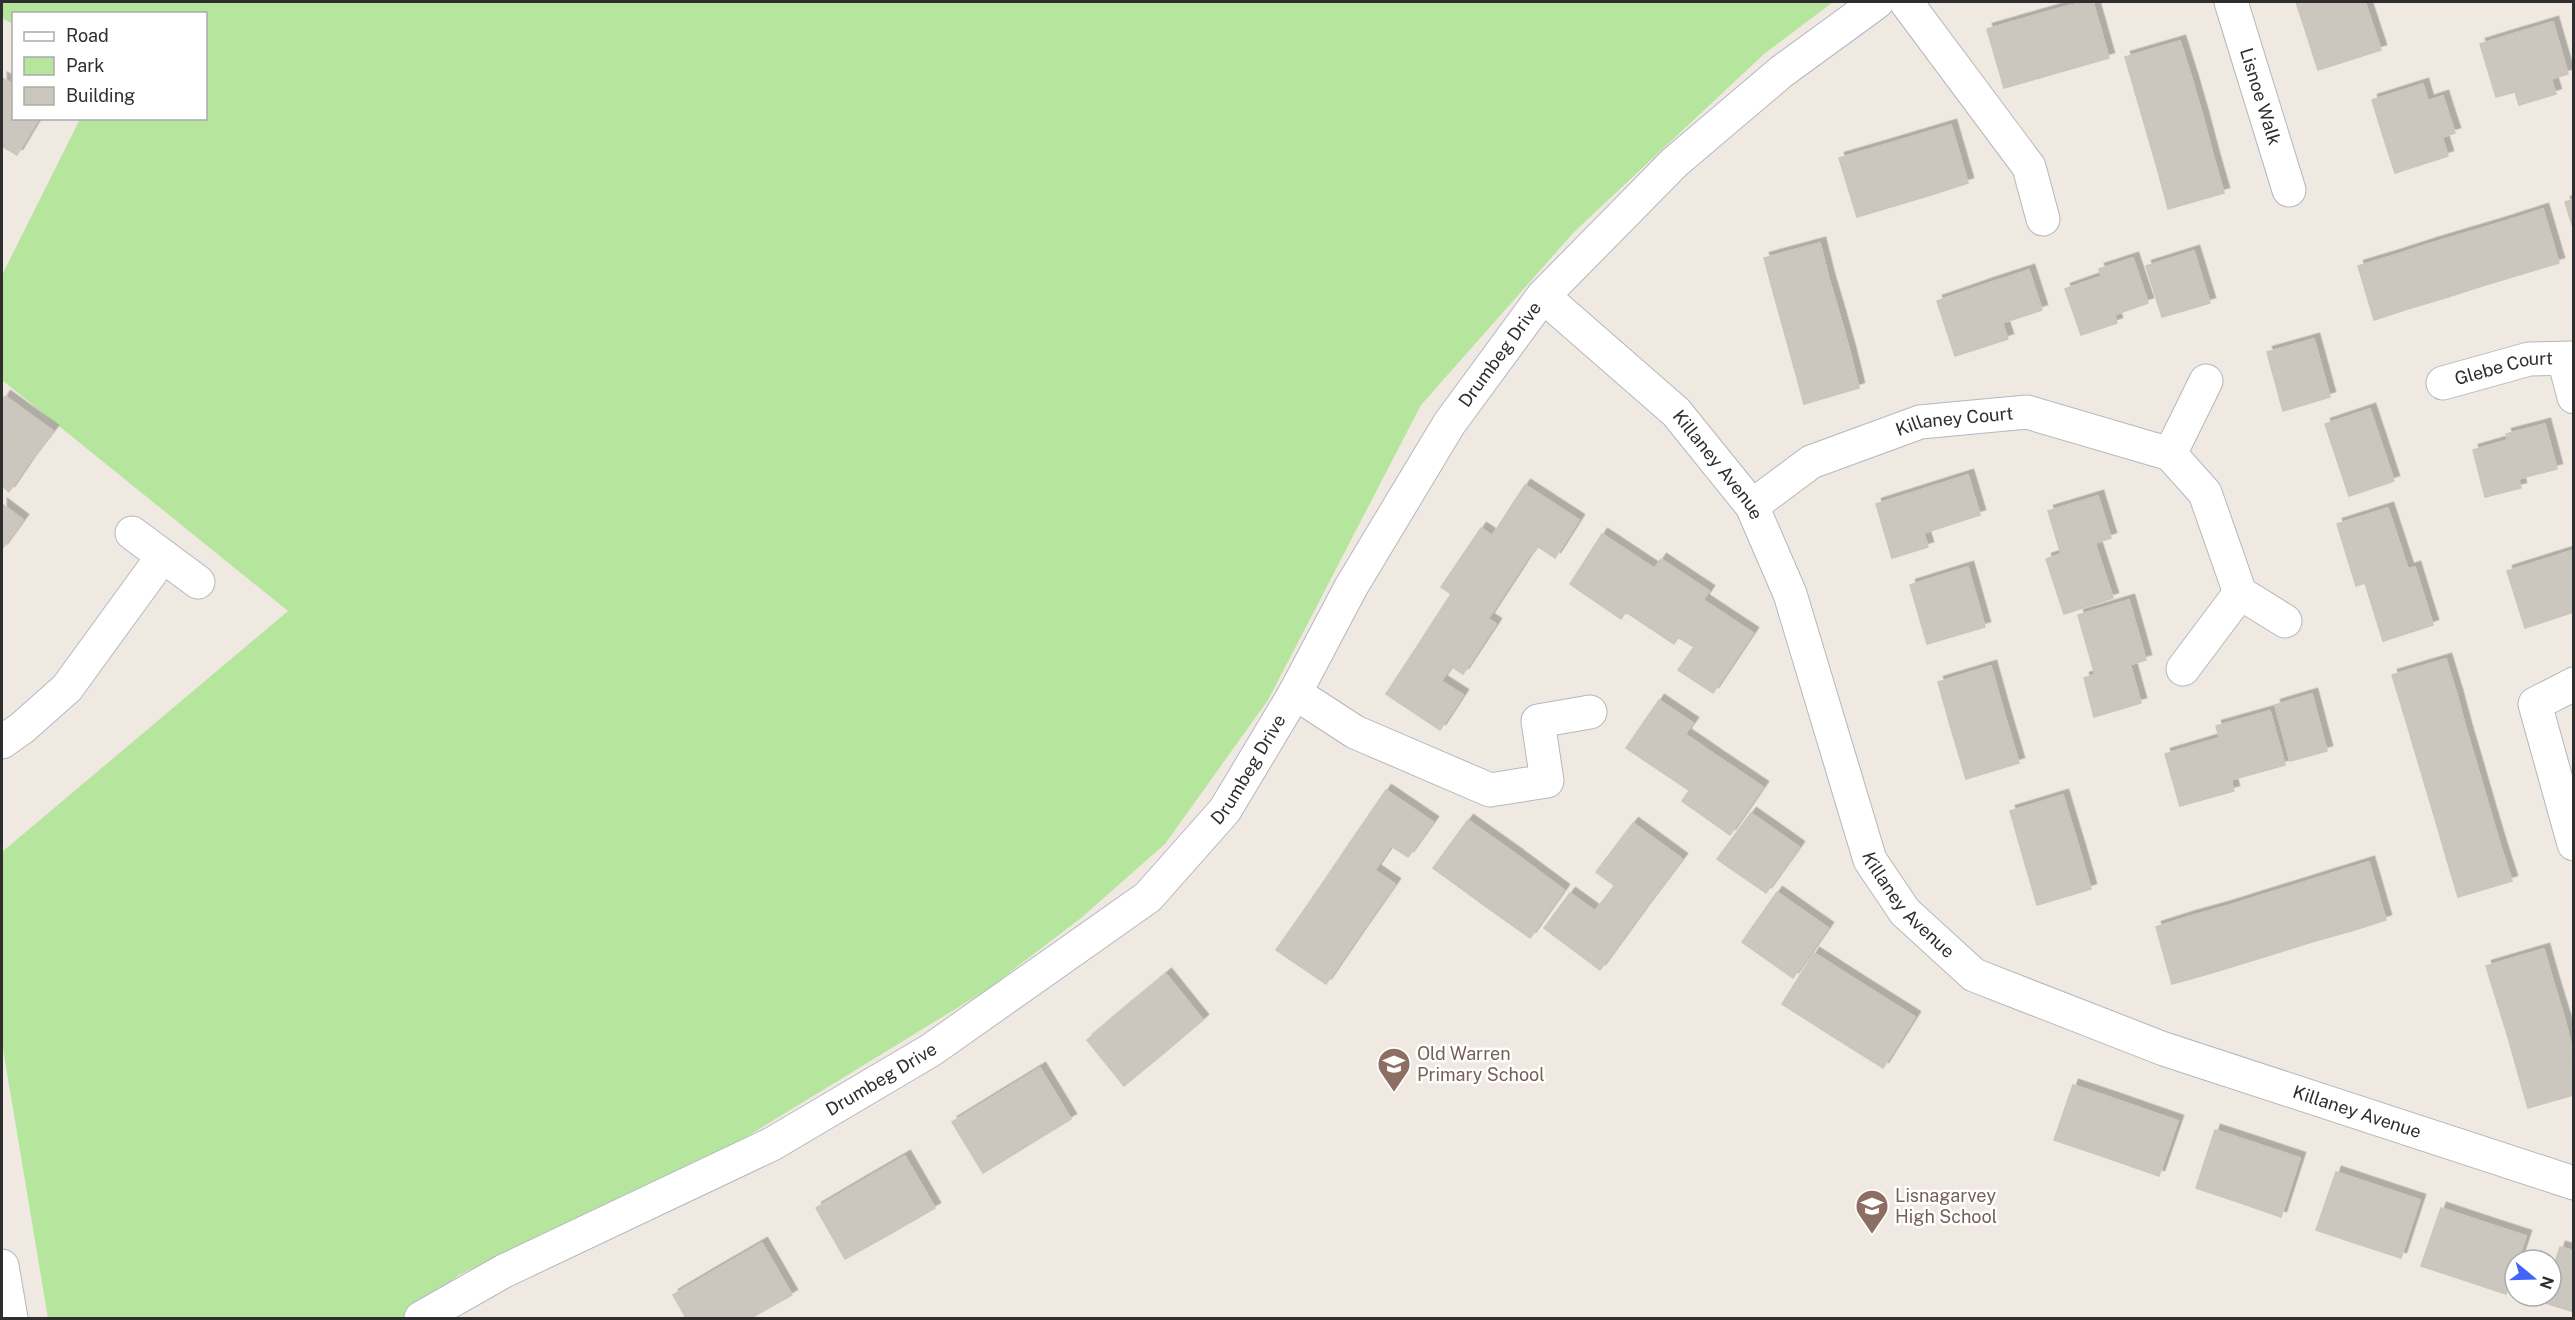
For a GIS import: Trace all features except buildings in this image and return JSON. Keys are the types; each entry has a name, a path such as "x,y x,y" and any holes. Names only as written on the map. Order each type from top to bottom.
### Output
{"street":[{"name":"Drumbeg Drive","path":"421,1318 504,1271 772,1144 931,1050 1148,897 1225,810 1295,693 1351,587 1449,424 1543,296 1675,162 1780,72 1877,2"},
{"path":"1906,2 2029,167 2043,219"},
{"name":"Lisnoe Walk","path":"2231,2 2289,190"},
{"name":"Killaney Avenue","path":"1543,296 1676,412 1752,506 1790,594 1870,860 1905,912 1974,975 2164,1049 2574,1183"},
{"name":"Glebe Court","path":"2443,383 2529,359 2569,359 2574,397"},
{"path":"2206,381 2170,454 2205,493 2240,593 2285,621"},
{"name":"Killaney Court","path":"1752,506 1811,462 1920,422 2026,412 2170,454"},
{"path":"132,533 198,582"},
{"path":"2,742 67,688 163,556"},
{"path":"2184,669 2240,593"},
{"path":"2574,684 2535,704 2574,844"},
{"path":"1295,693 1355,732 1490,790 1547,781 1538,721 1590,712"},
{"path":"2,1266 11,1318"}],"green space":[{"path":"2,2 1833,2 1764,54 1574,232 1421,405 1268,700 1165,844 1081,918 988,989 743,1139 459,1275 408,1318 48,1318 2,1043 2,852 288,611 2,380 2,275 80,120 207,120 207,12 12,12 12,23 2,18"}],"place":[{"name":"Old Warren Primary School","path":"1394,1093"},
{"name":"Lisnagarvey High School","path":"1872,1235"}]}
